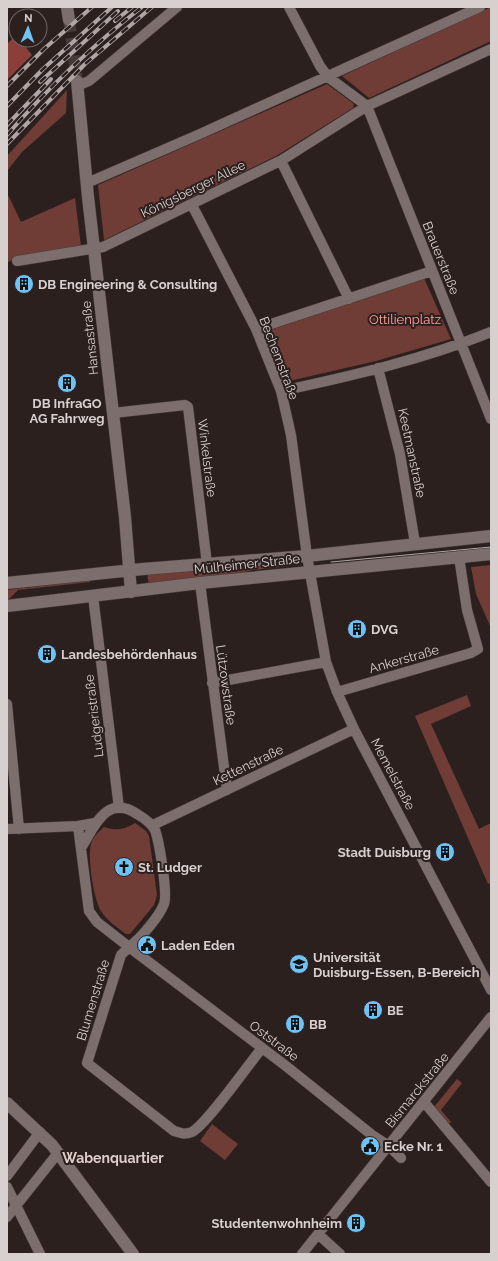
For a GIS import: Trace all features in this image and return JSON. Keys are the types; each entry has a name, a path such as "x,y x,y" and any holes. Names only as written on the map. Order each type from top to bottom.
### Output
{"main road":[{"path":"67,7 69,20"},
{"name":"Hansastraße","path":"77,83 94,249 125,517 128,571 131,592"},
{"name":"Mülheimer Straße","path":"7,583 307,556 415,543 491,536"},
{"name":"Mülheimer Straße","path":"7,606 200,583 491,554"},
{"path":"7,1103 40,1132 58,1152 133,1254"}],"street":[{"path":"77,83 89,81 177,7"},
{"path":"289,7 320,66 328,77 367,106"},
{"path":"87,183 328,77 480,7"},
{"name":"Königsberger Allee","path":"17,261 103,247 281,161 367,106 491,48"},
{"name":"Brauerstraße","path":"367,106 491,420"},
{"path":"281,161 349,299"},
{"name":"Bechemstraße","path":"192,205 256,329 281,391 291,435 307,556"},
{"path":"256,329 432,271"},
{"path":"281,391 378,368 461,344 491,332"},
{"name":"Keetmanstraße","path":"378,368 400,454 415,543"},
{"name":"Winkelstraße","path":"113,413 185,405 188,407 207,564"},
{"name":"Memelstraße","path":"307,556 326,662 337,692 354,729 491,990"},
{"name":"Ankerstraße","path":"337,692 472,653 478,649 467,610 459,557"},
{"name":"Lützowstraße","path":"200,583 227,790"},
{"name":"Ludgeristraße","path":"93,596 118,808"},
{"path":"212,683 326,662"},
{"path":"7,704 19,829"},
{"name":"Kettenstraße","path":"153,825 354,729"},
{"path":"78,826 89,911 97,922 129,947 136,942 164,903 165,892 157,835 153,825 135,812 118,808 110,810 103,814 95,823 81,848"},
{"path":"7,829 78,826 95,823"},
{"name":"Oststraße","path":"129,947 262,1048 372,1135 389,1146 401,1158"},
{"name":"Blumenstraße","path":"129,947 121,955 87,1064 174,1130 184,1134 192,1132 207,1118 262,1048"},
{"name":"Bismarckstraße","path":"302,1254 491,1017"},
{"path":"424,1102 491,1182"},
{"path":"7,1176 40,1132"},
{"path":"7,1217 58,1152"},
{"path":"7,1187 40,1254"},
{"path":"318,1234 340,1254"}],"green space":[{"path":"491,7 491,41 369,98 342,76"},
{"path":"327,84 354,104 353,108 276,156 104,240 98,185"},
{"path":"67,90 66,113 22,152 7,171 7,156"},
{"path":"7,195 21,222 75,198 81,246 18,256 7,263"},
{"name":"Ottilienplatz","path":"424,278 451,339 376,361 285,382 264,332"},
{"path":"289,562 289,566 149,586 147,573"},
{"path":"491,565 491,628 476,594 471,567"},
{"path":"90,580 90,582 18,590 7,601 7,590"},
{"path":"467,695 471,706 431,724 479,829 491,823 491,883 488,884 415,716"},
{"path":"135,823 146,831 149,836 157,895 154,905 130,934 126,934 106,918 98,906 93,888 90,866 90,847 94,837 104,827 120,829"},
{"path":"457,1079 462,1083 441,1110 451,1122 448,1124 434,1107"},
{"path":"212,1124 238,1144 225,1160 200,1141"}],"shaded area":[{"path":"8,43 8,48 26,48 32,55 7,80"}],"tunnel":[{"path":"69,20 77,81"}],"tram line":[{"path":"331,562 491,547"}],"railway":[{"path":"7,86 44,49 92,7"},
{"path":"7,106 43,69 112,7"},
{"path":"115,21 132,7"},
{"path":"7,135 38,101 72,68 106,36 142,7"},
{"path":"7,144 85,64 152,7"},
{"path":"40,82 118,11"},
{"path":"7,125 51,79"}],"place":[{"name":"DB Engineering & Consulting","path":"24,284"},
{"name":"DB InfraGO AG Fahrweg","path":"67,383"},
{"name":"DVG","path":"357,629"},
{"name":"Landesbehördenhaus","path":"47,654"},
{"name":"Stadt Duisburg","path":"445,852"},
{"name":"St. Ludger","path":"124,867"},
{"name":"Laden Eden","path":"147,945"},
{"name":"Universität Duisburg-Essen, B-Bereich","path":"299,964"},
{"name":"BE","path":"373,1010"},
{"name":"BB","path":"295,1024"},
{"name":"Ecke Nr. 1","path":"370,1146"},
{"name":"Studentenwohnheim","path":"356,1223"}],"district":[{"name":"Wabenquartier","path":"113,1158"}]}
